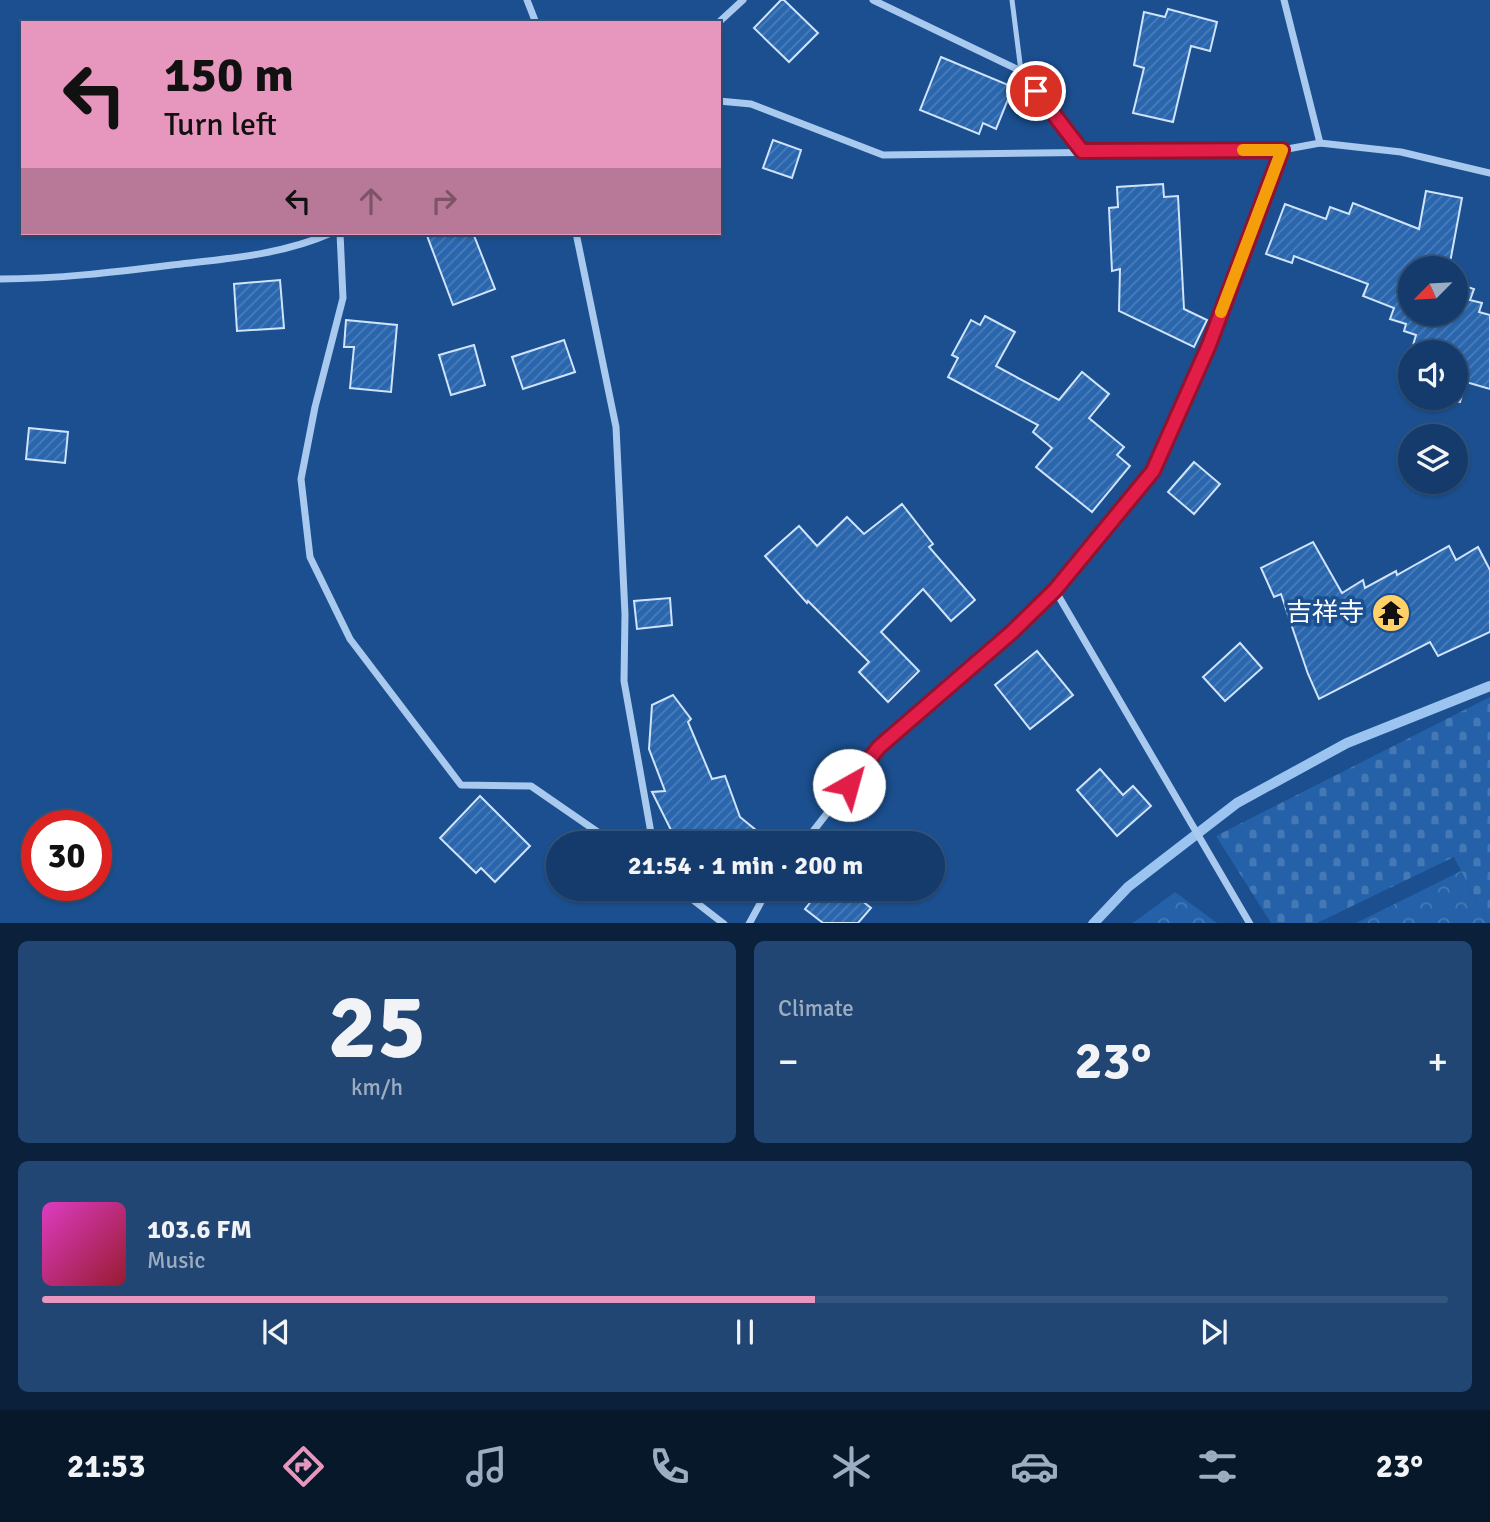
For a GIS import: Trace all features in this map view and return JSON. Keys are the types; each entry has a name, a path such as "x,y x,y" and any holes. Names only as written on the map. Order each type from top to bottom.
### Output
{"street":[{"path":"527,0 535,21"},
{"path":"720,21 743,0"},
{"path":"873,0 1021,71 1082,151"},
{"path":"1284,0 1320,143"},
{"path":"721,101 751,104 883,155 1282,150 1320,143 1401,152 1490,173"},
{"path":"813,831 879,747 1012,632 1055,590 1153,471 1209,345 1282,150"},
{"path":"0,279 55,279 225,259 305,244 326,235"},
{"path":"340,235 343,299 315,407 301,479 310,557 350,639 461,785 531,786 596,831"},
{"path":"576,235 616,427 625,614 624,681 651,831"},
{"path":"1055,590 1250,923"},
{"path":"695,901 724,923"},
{"path":"749,923 761,901"}],"lane":[{"path":"1012,0 1021,71"}],"green space":[{"path":"1490,697 1490,923 1454,857 1317,923 1271,923 1216,836"},
{"path":"1461,871 1488,923 1356,923"},
{"path":"1175,892 1217,923 1133,923"}],"building":[{"path":"781,0 818,33 789,62 754,28"},
{"path":"1168,9 1217,22 1210,51 1191,46 1173,122 1133,113 1144,68 1134,65 1144,12 1165,17"},
{"path":"941,57 1013,87 996,129 983,123 979,134 920,110"},
{"path":"773,140 801,150 792,178 763,168"},
{"path":"1163,184 1164,197 1178,196 1184,309 1207,320 1194,347 1119,311 1120,269 1112,271 1109,208 1118,207 1117,187"},
{"path":"1426,191 1462,198 1451,256 1398,256 1398,322 1390,319 1394,308 1363,296 1368,284 1294,256 1292,263 1266,254 1285,204 1326,219 1330,207 1349,214 1353,203 1419,229"},
{"path":"427,235 474,235 495,289 453,305"},
{"path":"280,280 284,328 237,331 234,284"},
{"path":"1468,287 1474,289 1470,300 1482,303 1479,312 1490,315 1490,389 1468,383 1468,340 1415,340 1416,335 1404,331 1405,326 1468,326"},
{"path":"985,316 1015,332 996,366 1059,400 1082,372 1109,394 1089,418 1124,447 1117,455 1130,466 1092,512 1036,467 1052,448 1033,432 1038,425 948,377 958,358 952,355 971,320 980,325"},
{"path":"346,320 397,325 391,392 350,388 354,347 344,347"},
{"path":"564,340 575,372 523,389 512,357"},
{"path":"474,345 485,385 451,395 439,355"},
{"path":"29,428 68,432 65,463 26,459"},
{"path":"1194,462 1220,484 1194,514 1168,492"},
{"path":"902,504 933,544 929,547 975,600 951,621 923,589 881,632 919,671 888,702 859,672 869,662 808,601 807,603 765,556 799,526 817,546 847,517 864,534"},
{"name":"吉祥寺","path":"1313,542 1342,593 1363,580 1365,588 1396,571 1397,575 1449,546 1456,560 1478,547 1490,570 1490,632 1438,656 1430,642 1319,699 1281,594 1274,597 1261,568"},
{"path":"670,598 672,625 637,629 634,601"},
{"path":"1240,643 1262,668 1225,701 1203,677"},
{"path":"1037,651 1073,695 1030,729 995,685"},
{"path":"673,695 691,719 688,722 712,779 725,776 740,817 757,831 672,831 652,792 665,791 649,749 652,705"},
{"path":"1100,769 1123,795 1133,786 1151,806 1117,836 1077,790"},
{"path":"480,796 530,846 495,882 481,868 476,873 440,838"},
{"path":"811,901 862,901 871,908 858,923 823,923 805,909"}],"waterway":[{"path":"1094,923 1128,887 1237,803 1347,743 1490,686"}],"slow traffic":[{"path":"1221,312 1282,150 1243,150"}],"place":[{"name":"吉祥寺","path":"1391,613"}],"route":[{"path":"849,785 879,747 1012,632 1055,590 1153,471 1209,345 1282,150 1082,151 1036,91"}]}
